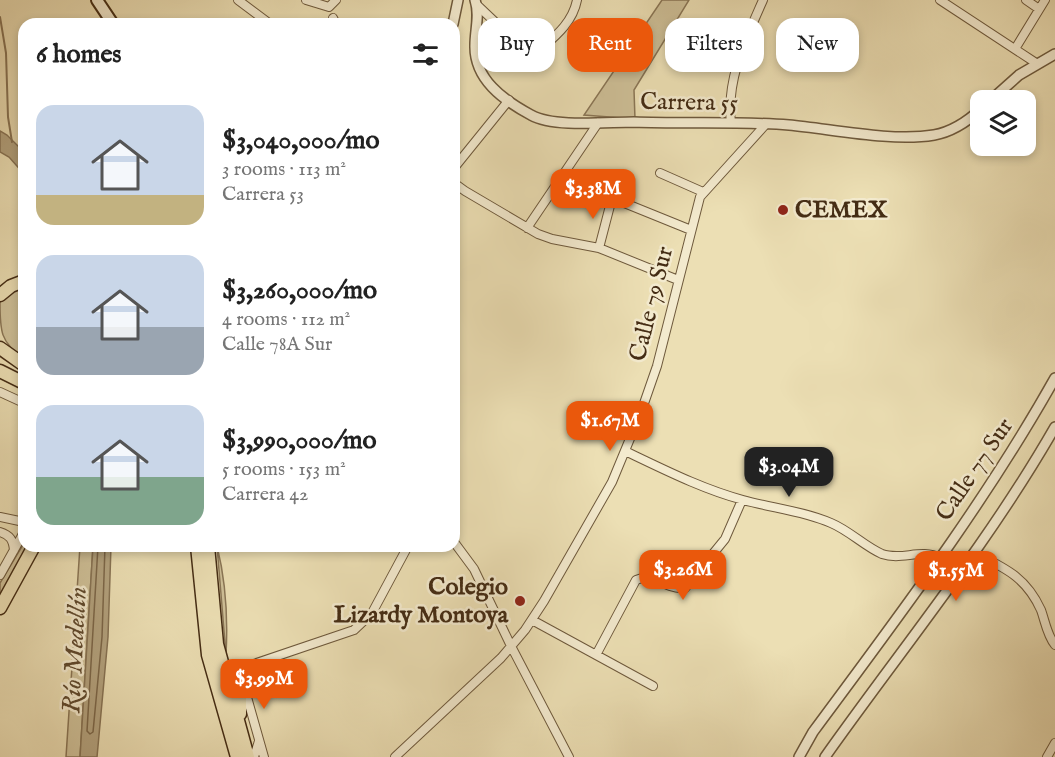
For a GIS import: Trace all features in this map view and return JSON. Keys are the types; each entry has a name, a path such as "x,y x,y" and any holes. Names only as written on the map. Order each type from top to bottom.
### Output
{"highway":[{"path":"0,295 18,283"},
{"path":"0,346 18,362"},
{"path":"0,371 18,380"},
{"path":"0,608 31,552"},
{"path":"198,552 207,647 234,728 248,757"},
{"path":"208,552 215,631 232,671 240,698 234,728"},
{"path":"232,671 228,688 237,757"}],"main road":[{"path":"97,0 109,18"}],"street":[{"path":"238,0 262,18"},
{"path":"306,0 329,7 336,0"},
{"path":"454,18 458,0"},
{"path":"476,3 532,57 568,24 577,0"},
{"path":"731,123 730,99 733,76 763,0"},
{"path":"940,0 1036,63"},
{"path":"1026,0 1039,9"},
{"path":"1015,49 1045,0"},
{"name":"Carrera 55","path":"476,3 475,46 478,68 488,84 529,115 545,121 766,124 914,137 936,135 954,128 970,117"},
{"path":"1002,90 1018,75 1055,54"},
{"path":"460,161 509,100"},
{"path":"527,228 598,123"},
{"name":"Calle 79 Sur","path":"395,757 477,682 532,620 607,492 625,451 654,377 697,203 703,192 766,124"},
{"path":"660,172 703,192"},
{"path":"460,187 527,228 552,238 599,248 678,279"},
{"path":"599,248 612,198 690,230"},
{"name":"Calle 77 Sur","path":"799,757 813,732 940,558 1009,457 1055,378"},
{"path":"0,392 18,400"},
{"name":"Calle 77 Sur","path":"825,757 975,553 1022,484 1055,427"},
{"path":"625,451 693,483 742,500 834,524 884,555 931,553 940,558"},
{"path":"596,655 636,580 648,576 673,587 685,588 725,539 742,500"},
{"path":"0,517 18,521"},
{"path":"0,532 9,536 13,541 14,550"},
{"path":"0,575 18,543"},
{"path":"460,550 474,569 569,757"},
{"path":"264,757 232,671 354,630 372,613 405,552"},
{"path":"975,553 1012,572 1028,589 1040,609 1055,645"},
{"path":"532,620 653,686"},
{"path":"254,757 259,740"},
{"path":"1047,757 1055,743"}],"shaded area":[{"path":"662,0 689,0 678,18 665,18 665,39 653,59 653,18 650,18"},
{"path":"613,72 645,72 634,90 635,119 584,115"},
{"path":"18,289 18,353 10,347 3,335 0,321 1,300"},
{"path":"19,552 26,552 0,599 0,583"},
{"path":"80,552 93,552 80,757 66,757"},
{"path":"217,552 226,600 226,655"}],"water":[{"path":"0,131 18,146 18,167 9,157 0,152"},
{"path":"93,552 111,552 108,637 97,757 80,757"}],"waterway":[{"path":"0,17 6,53 8,117 12,142"}],"place":[{"name":"CEMEX","path":"783,210"},
{"name":"Colegio Lizardy Montoya","path":"520,601"}],"water label":[{"name":"Río Medellín","path":"75,650"}]}
